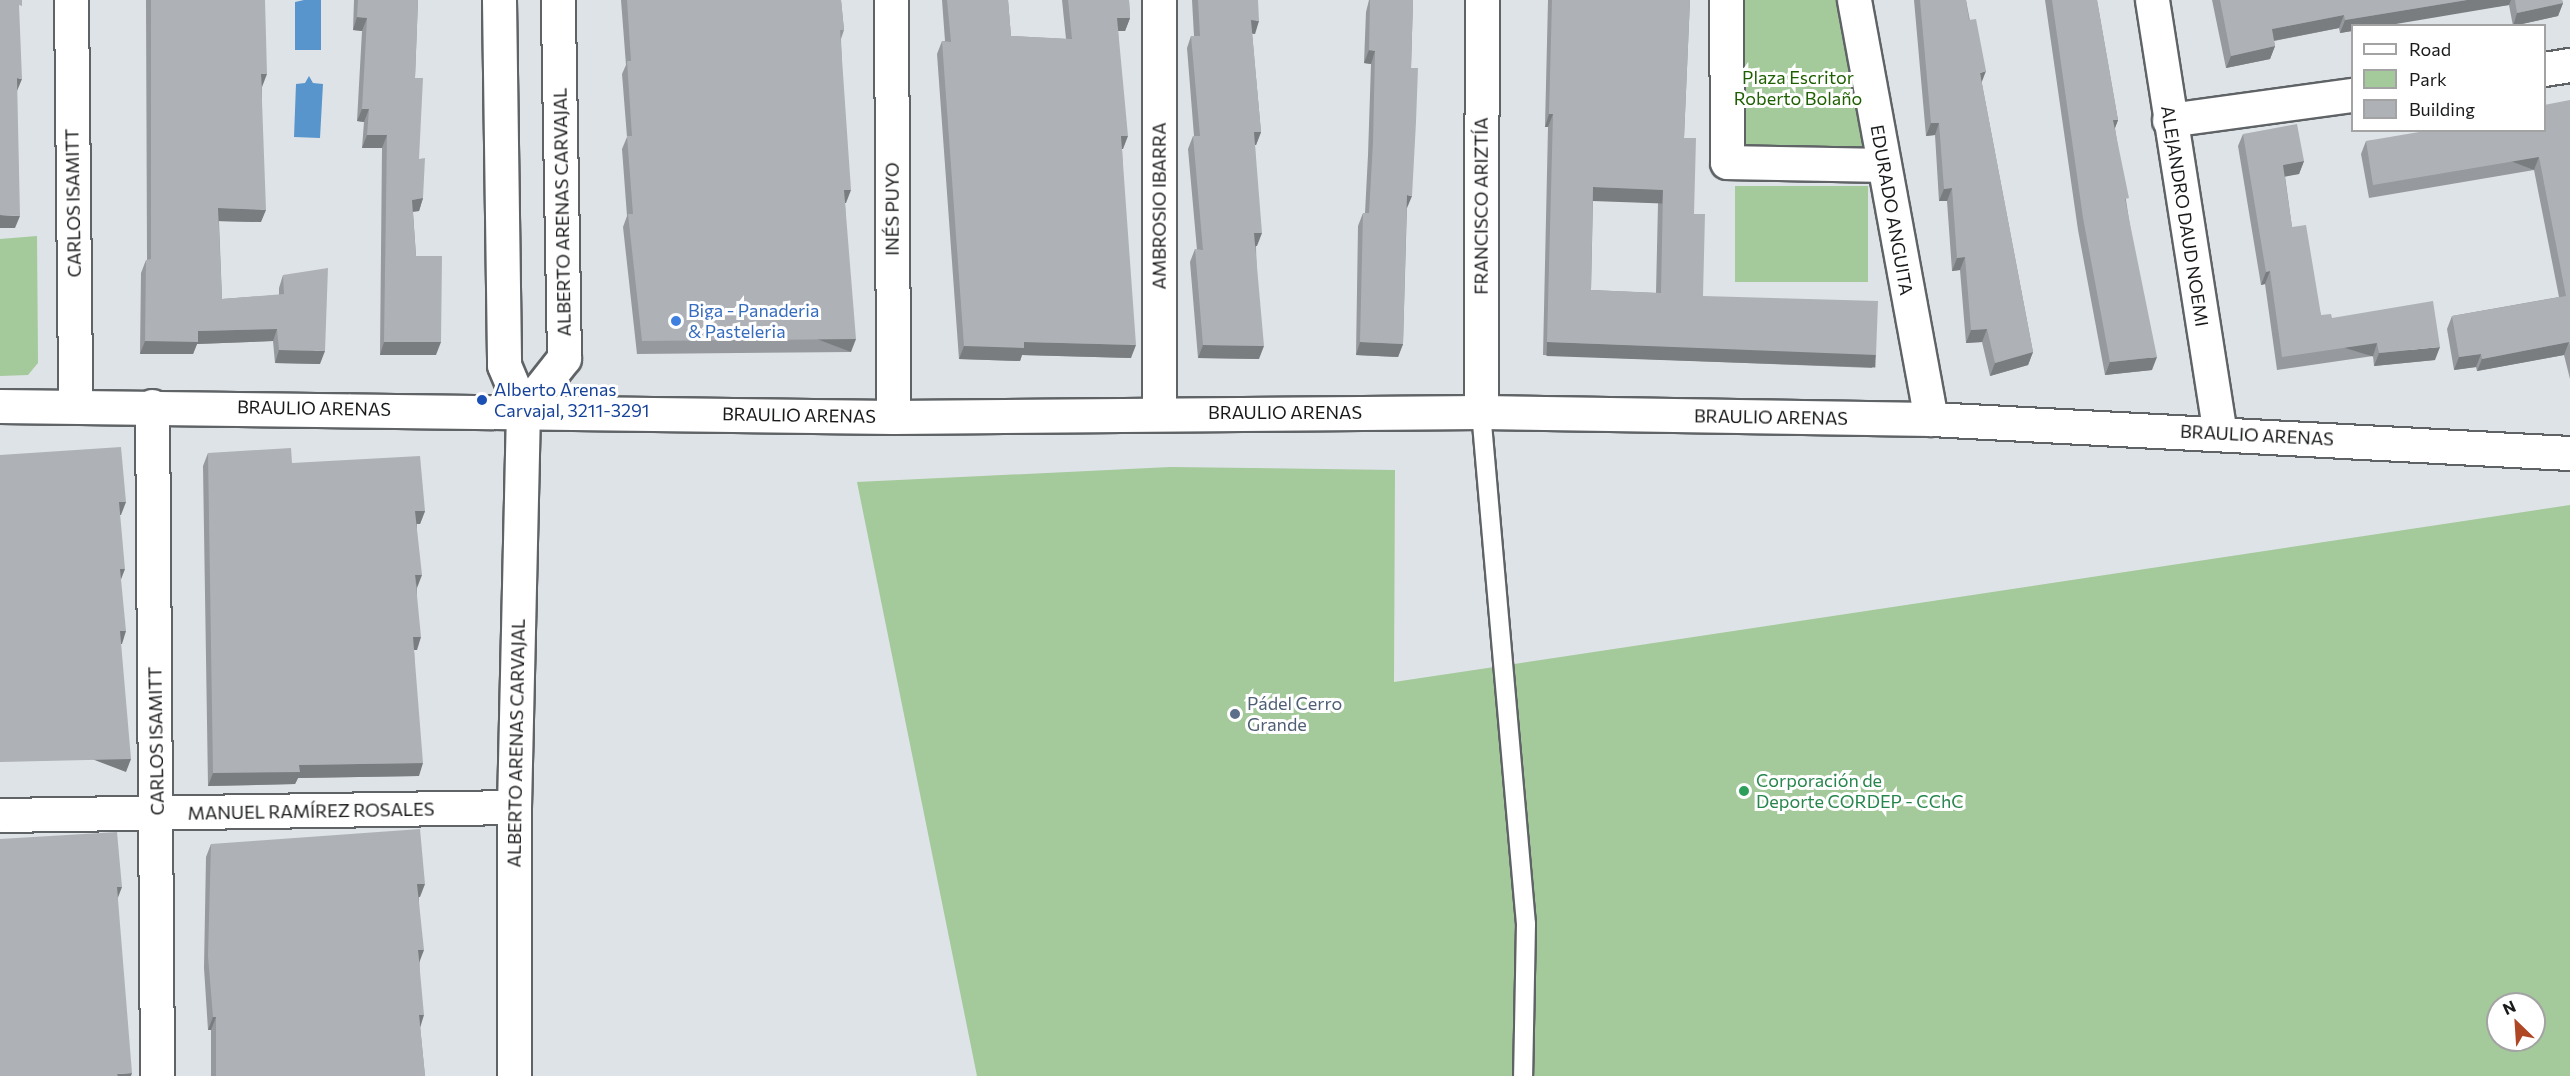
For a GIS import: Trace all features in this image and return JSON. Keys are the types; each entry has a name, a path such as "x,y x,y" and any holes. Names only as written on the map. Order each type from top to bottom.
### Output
{"street":[{"name":"CARLOS ISAMITT","path":"71,0 75,406"},
{"name":"ALBERTO ARENAS CARVAJAL","path":"499,0 504,365 523,410 514,807 514,1076"},
{"name":"ALBERTO ARENAS CARVAJAL","path":"523,410 564,358 558,0"},
{"name":"INÉS PUYO","path":"891,0 893,417"},
{"name":"AMBROSIO IBARRA","path":"1159,0 1159,412"},
{"name":"FRANCISCO ARIZTÍA","path":"1481,412 1482,0"},
{"path":"1726,0 1727,162 1883,165"},
{"name":"EDURADO ANGUITA","path":"1854,0 1931,419"},
{"name":"ALEJANDRO DAUD NOEMI","path":"2152,0 2169,120 2220,432"},
{"path":"2546,69 2570,65"},
{"path":"2169,120 2351,95"},
{"name":"BRAULIO ARENAS","path":"0,406 523,410 893,417 1159,412 1481,412 1931,419 2220,432 2570,453"},
{"name":"CARLOS ISAMITT","path":"152,406 157,813 157,1076"},
{"name":"MANUEL RAMÍREZ ROSALES","path":"0,815 514,807"}],"lane":[{"path":"1481,412 1526,924 1523,1076"}],"green space":[{"name":"Plaza Escritor Roberto Bolaño","path":"1736,0 1844,0 1871,155 1738,152"},
{"path":"1735,186 1868,186 1868,282 1735,282"},
{"path":"37,236 38,363 28,375 0,376 0,239"},
{"name":"Corporación de Deporte CORDEP - CChC","path":"1170,467 1395,470 1394,682 2570,505 2570,1076 977,1076 857,482"}],"water":[{"path":"321,0 321,50 295,50 295,2"},
{"path":"309,76 313,83 323,84 320,138 294,137 296,84 305,83"}],"building":[{"path":"0,0 22,0 22,6 19,5 22,79 17,78 20,216 0,215"},
{"path":"151,0 265,0 267,74 261,74 266,210 218,208 222,299 284,294 283,275 328,268 325,351 279,350 277,329 198,331 198,342 145,341 146,260 151,259"},
{"path":"358,0 418,0 415,78 423,78 419,159 425,158 423,198 412,200 416,256 442,256 441,342 384,342 387,135 367,135 369,109 362,109 367,18 357,17"},
{"path":"627,0 841,0 844,30 840,30 851,190 844,190 856,339 642,341 628,214 633,214 627,136 632,136 627,61 631,61"},
{"path":"947,0 1008,0 1011,36 1072,39 1068,0 1129,0 1130,18 1117,18 1128,136 1121,136 1136,345 1024,342 1024,348 964,346 942,41 951,42"},
{"path":"1198,0 1258,0 1259,21 1251,20 1261,132 1254,132 1262,233 1254,233 1264,346 1203,345 1195,249 1203,250 1193,136 1200,136 1191,36 1200,36"},
{"path":"1370,0 1413,0 1411,68 1418,68 1412,196 1407,195 1403,344 1360,342 1363,213 1369,213 1373,142 1375,51 1369,50"},
{"path":"1552,0 1690,0 1684,138 1696,138 1694,214 1705,214 1703,296 1878,301 1876,355 1547,342 1553,114 1549,114","holes":["1593,187 1663,190 1661,293 1591,290"]},
{"path":"1920,0 1966,0 1969,20 1976,19 1986,71 1980,73 2033,352 1995,363 1987,329 1971,330 1965,257 1957,258 1952,188 1944,189 1939,123 1931,123"},
{"path":"2052,0 2097,0 2118,120 2113,120 2129,198 2125,199 2157,357 2110,362 2083,218"},
{"path":"2220,0 2467,0 2345,20 2344,15 2272,29 2275,46 2231,56"},
{"path":"2515,0 2562,0 2563,3 2517,13"},
{"path":"2570,100 2570,346 2569,342 2482,359 2481,354 2459,357 2452,316 2566,296 2539,157 2373,185 2366,141 2419,132 2546,132 2546,105"},
{"path":"2297,124 2304,161 2283,165 2292,227 2306,225 2321,315 2331,314 2332,318 2433,301 2440,347 2379,353 2377,343 2282,357 2270,271 2266,272 2243,134"},
{"path":"121,447 126,502 119,502 125,569 120,569 126,631 120,631 131,759 0,762 0,455"},
{"path":"291,448 292,463 420,456 425,511 415,511 422,575 415,575 421,637 413,637 423,763 299,765 300,772 213,773 208,453"},
{"path":"420,829 425,884 417,884 424,950 418,950 424,1015 419,1015 425,1076 216,1076 216,1017 213,1017 208,956 211,844"},
{"path":"117,832 122,887 117,887 132,1073 117,1074 118,1076 0,1076 0,839"}],"place":[{"name":"Biga - Panaderia & Pasteleria","path":"676,321"},
{"name":"Alberto Arenas Carvajal, 3211-3291","path":"482,400"},
{"name":"Pádel Cerro Grande","path":"1235,714"},
{"name":"Corporación de Deporte CORDEP - CChC","path":"1744,791"}]}
